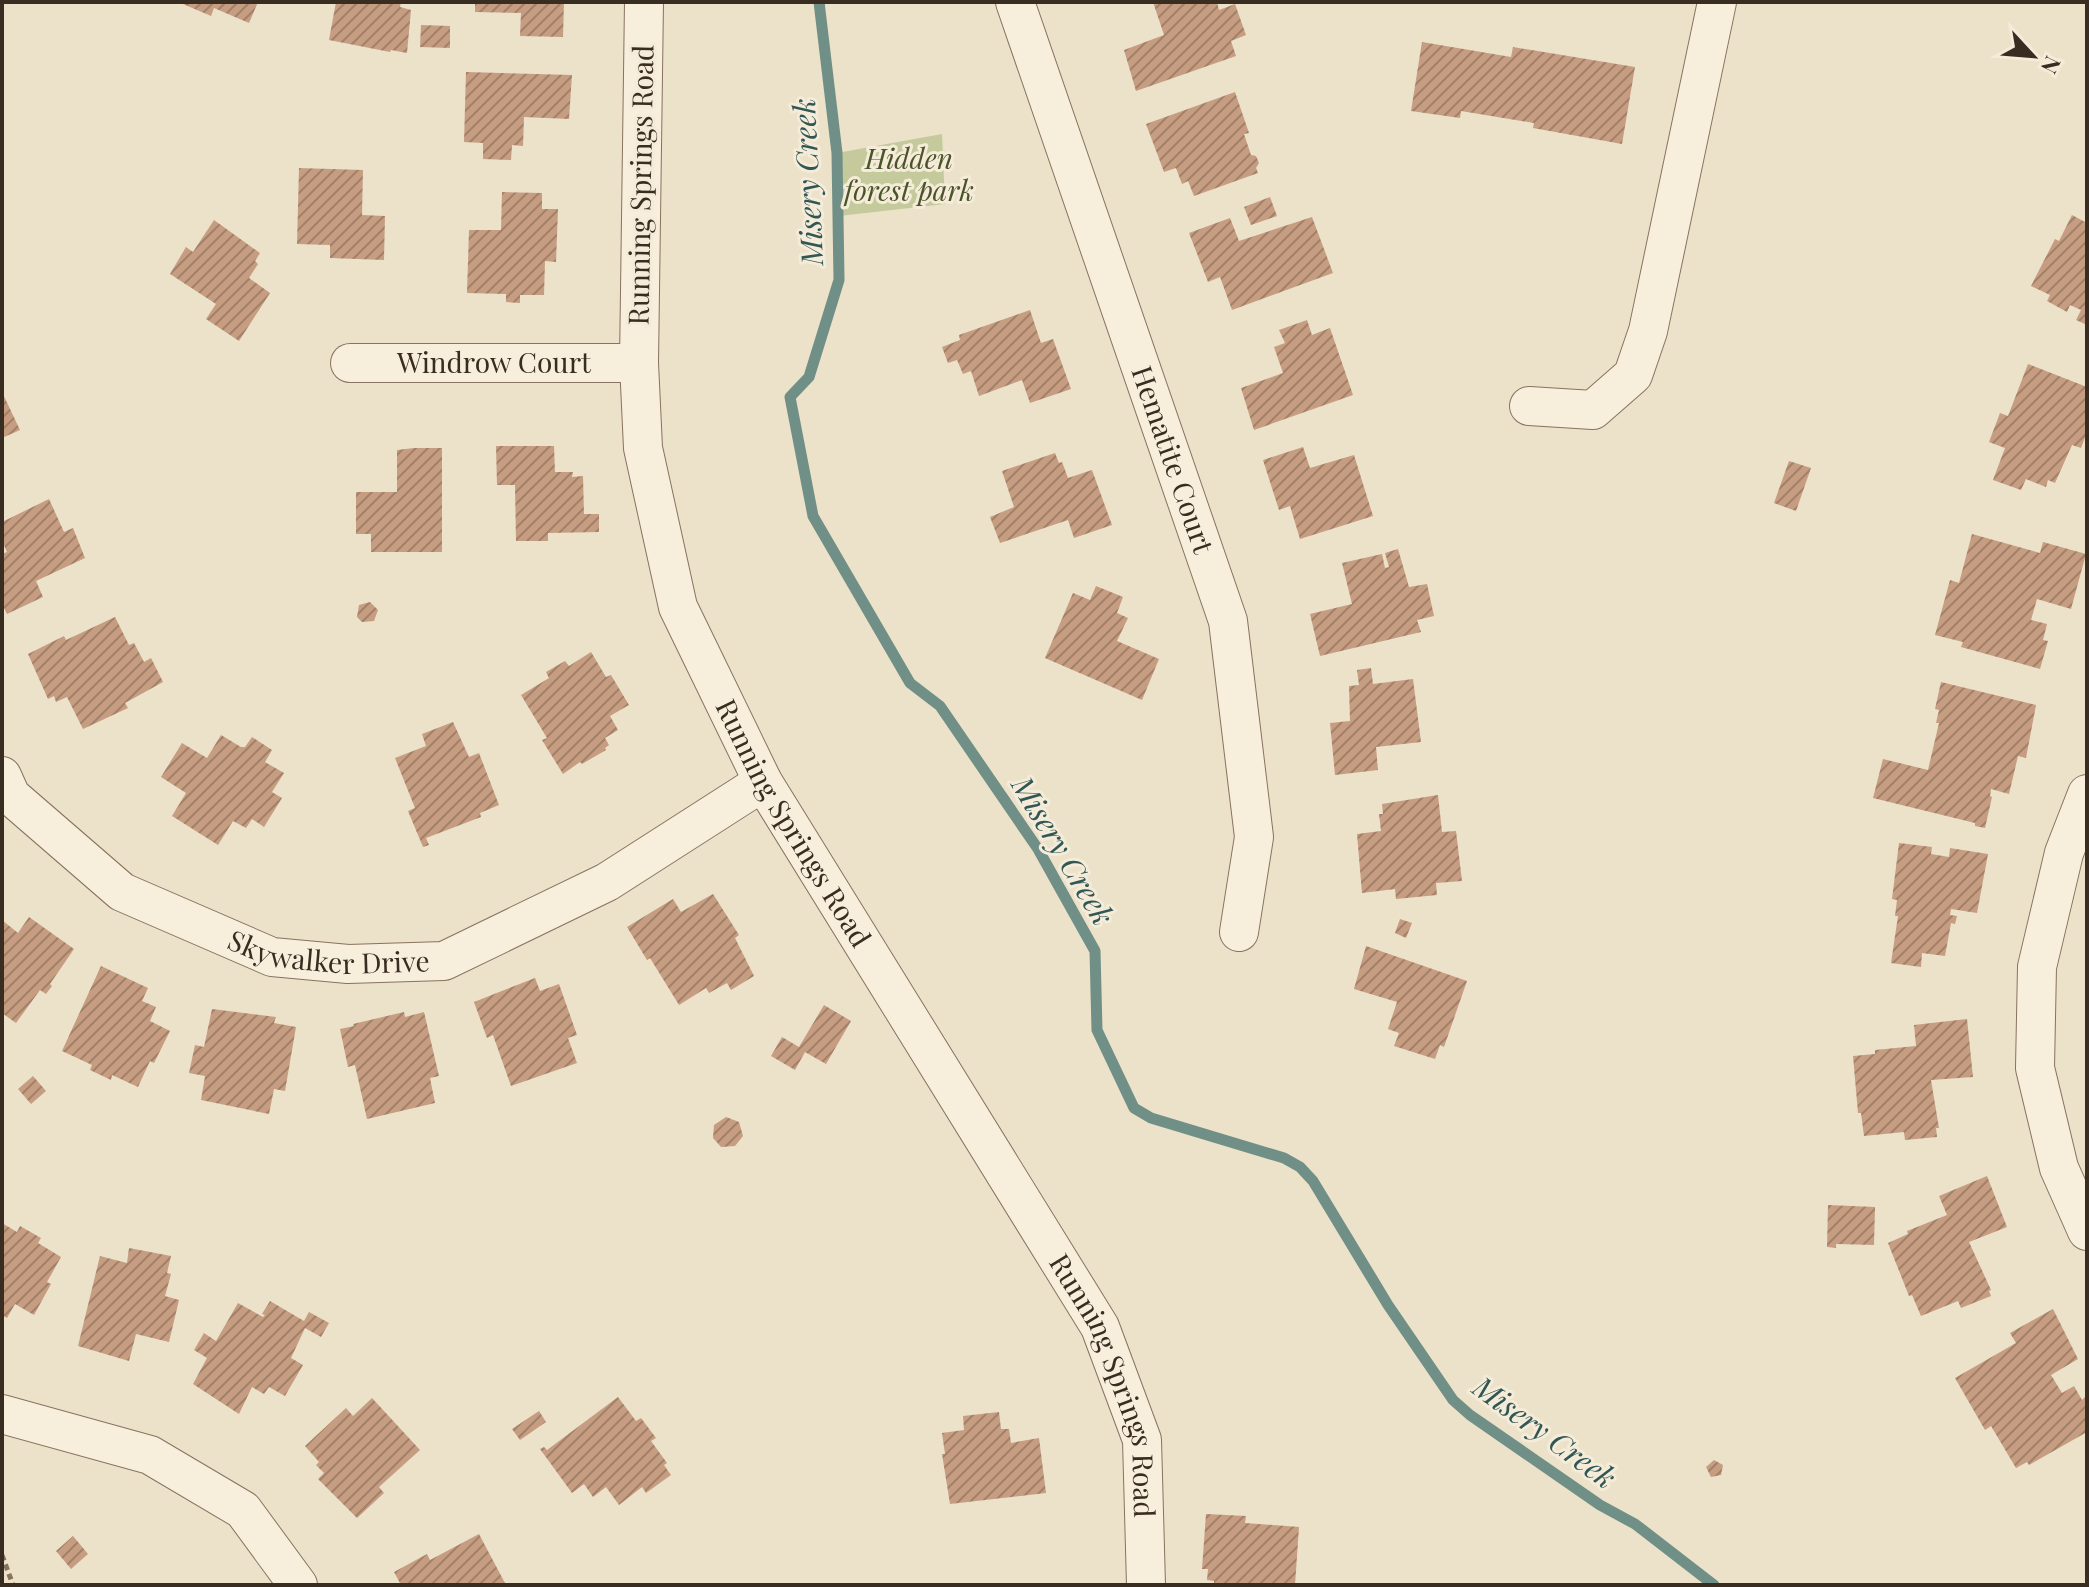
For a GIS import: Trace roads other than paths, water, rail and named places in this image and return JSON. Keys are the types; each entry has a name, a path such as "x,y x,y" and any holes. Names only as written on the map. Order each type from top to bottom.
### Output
{"street":[{"name":"Running Springs Road","path":"644,2 639,363 643,448 678,607 763,782 1100,1327 1142,1440 1146,1585"},
{"name":"Hematite Court","path":"1015,2 1228,621 1254,837 1239,932"},
{"path":"1529,406 1593,410 1633,375 1648,331 1717,2"},
{"name":"Windrow Court","path":"350,363 639,363"},
{"name":"Skywalker Drive","path":"5,792 122,892 272,957 348,964 444,961 607,882 763,782"},
{"path":"2087,794 2064,853 2037,967 2035,1068 2059,1168 2087,1231"},
{"path":"2,1414 150,1455 243,1510 298,1585"}],"waterway":[{"name":"Misery Creek","path":"819,2 837,153 839,280 809,377 790,397 813,516 910,683 940,706 1038,849 1095,951 1097,1030 1134,1108 1151,1118 1284,1158 1300,1167 1313,1181 1388,1305 1453,1400 1600,1505 1635,1524 1714,1585"}],"park label":[{"name":"Hidden forest park","path":"909,175"}]}
